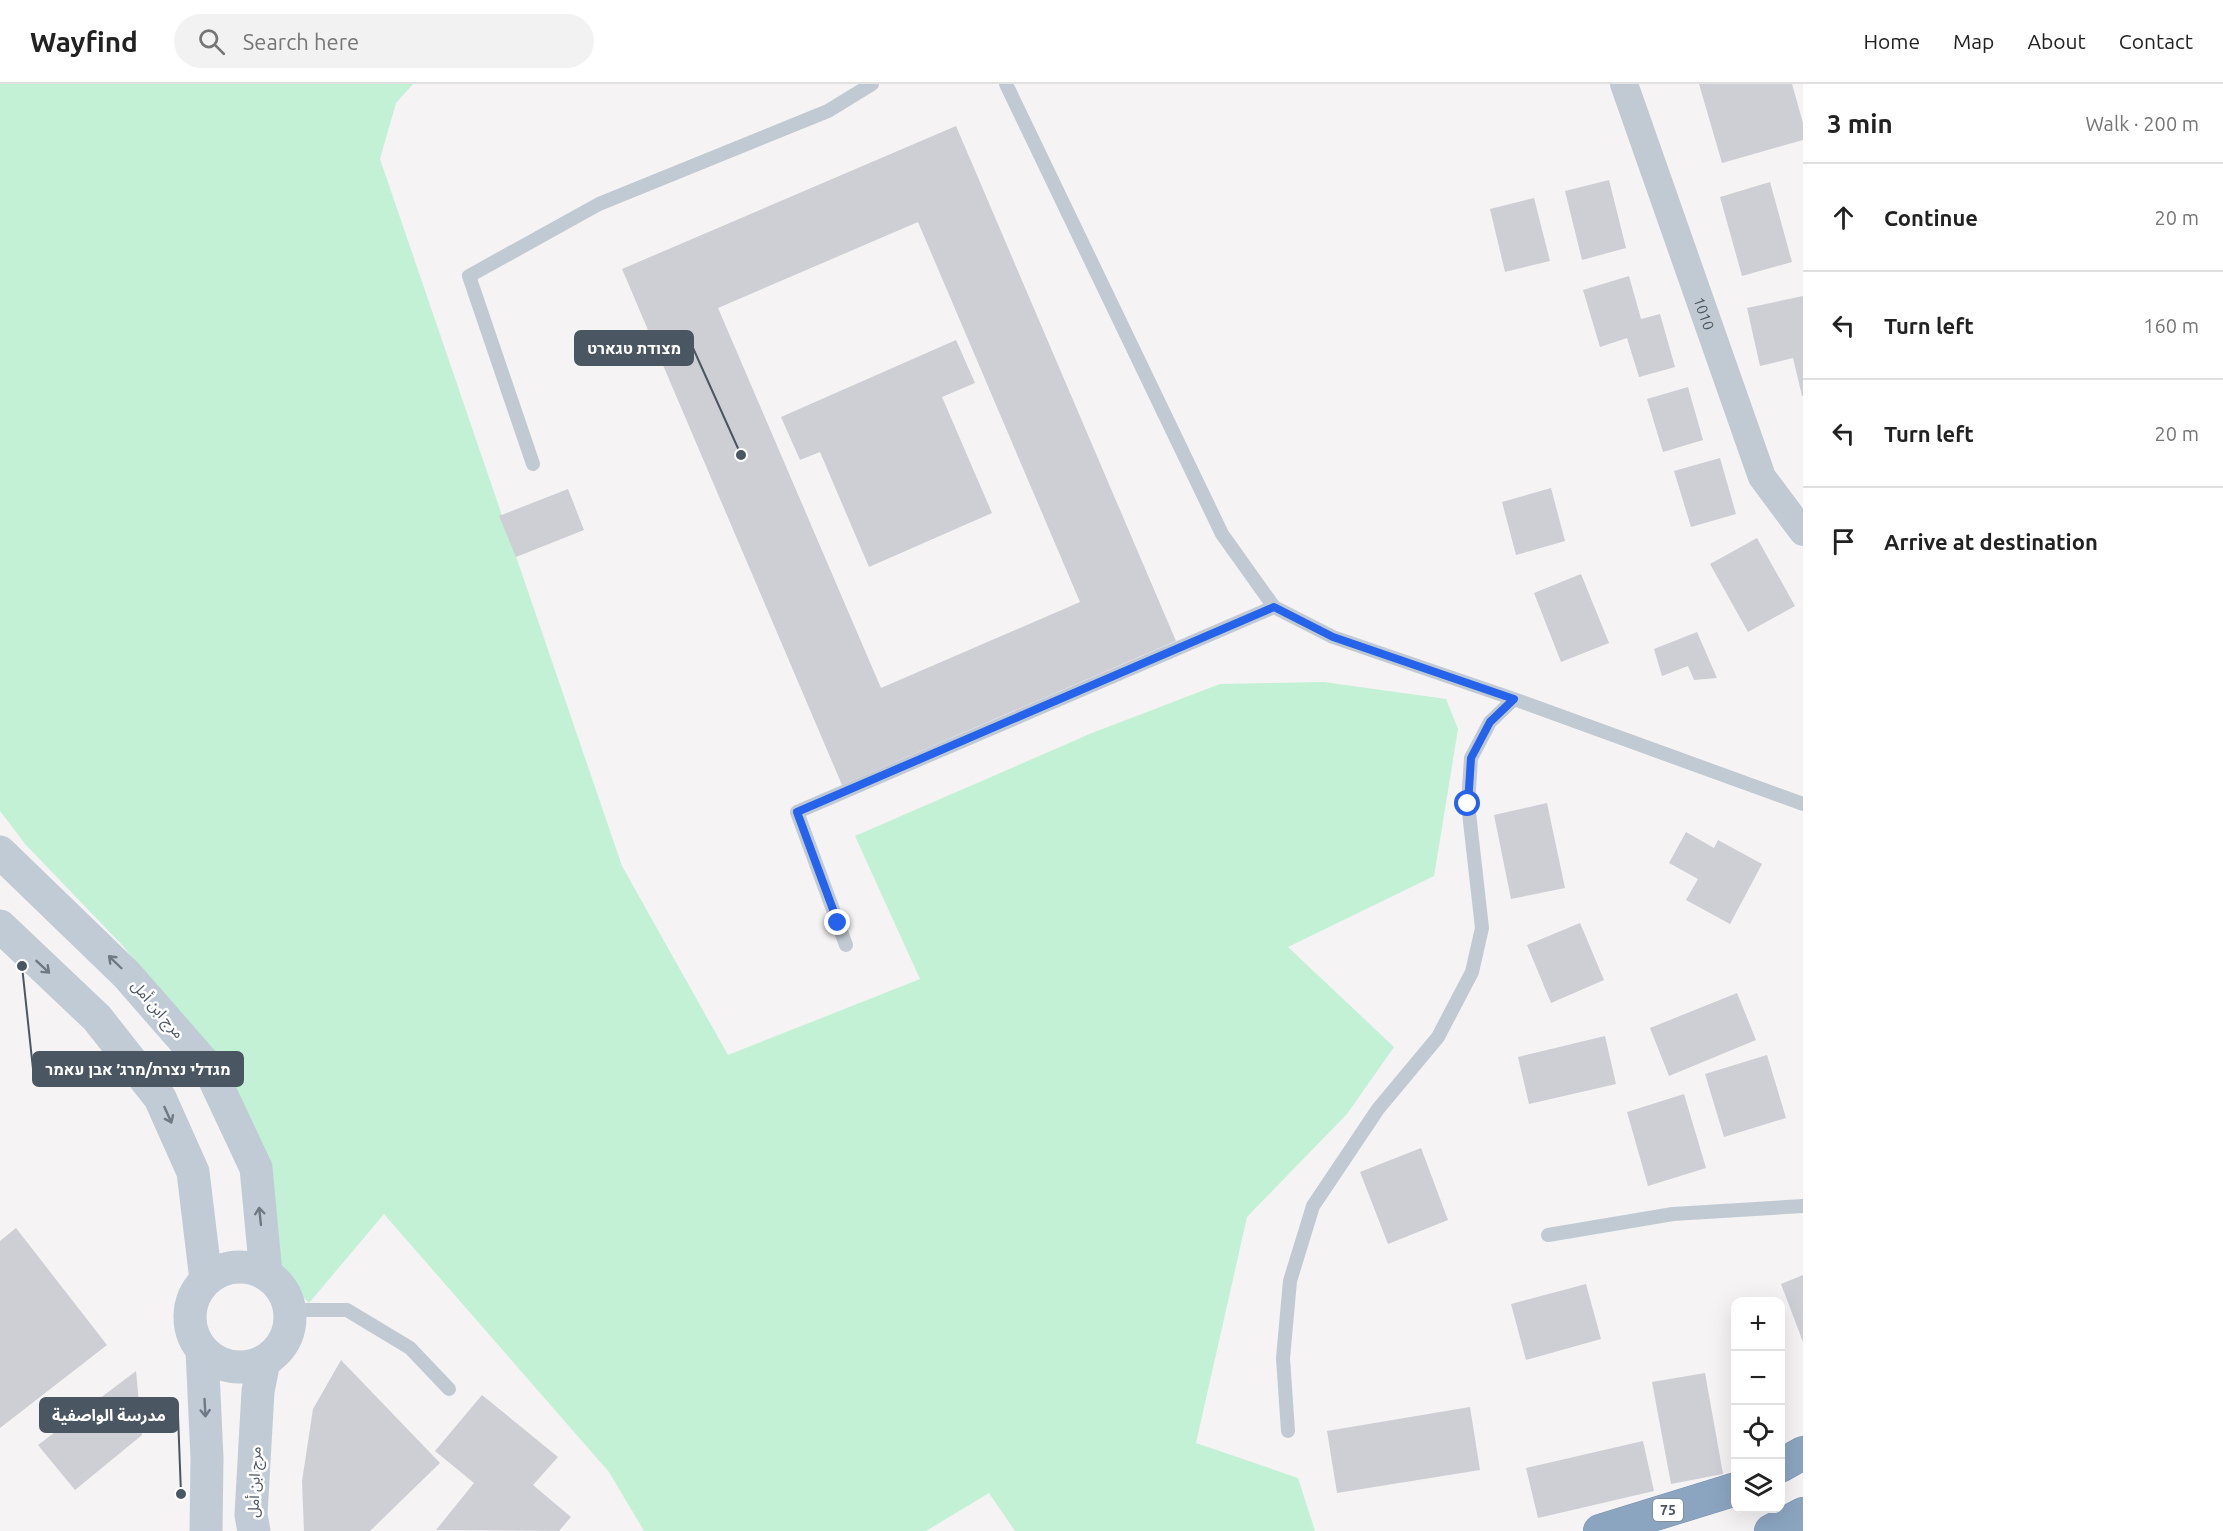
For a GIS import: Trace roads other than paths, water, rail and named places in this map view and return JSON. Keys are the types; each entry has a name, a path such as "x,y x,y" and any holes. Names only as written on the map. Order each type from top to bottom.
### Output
{"highway":[{"path":"1785,1463 1803,1453"},
{"name":"75","path":"1600,1531 1731,1491"},
{"path":"1771,1531 1803,1514"}],"street":[{"name":"1010","path":"1624,84 1762,477 1803,532"},
{"name":"مرج ابن أمل","path":"0,852 127,975 210,1070 256,1168 266,1274"},
{"path":"0,926 97,1018 160,1098 193,1172 206,1280"},
{"path":"240,1266 255,1268 266,1274 282,1287 289,1302 291,1319 287,1336 278,1350 264,1361 248,1367 231,1366 215,1361 202,1350 193,1335 190,1320 191,1304 198,1288 224,1269 240,1266"},
{"path":"202,1350 207,1458 206,1531"},
{"name":"مرج ابن أمل","path":"254,1531 251,1515 258,1391 264,1361"}],"lane":[{"path":"533,464 469,276 599,204 828,111 872,84"},
{"path":"1006,84 1222,534 1274,607 1333,637 1514,699 1803,804"},
{"path":"846,945 797,812 1274,607"},
{"path":"1288,1431 1283,1358 1290,1281 1313,1206 1378,1109 1438,1037 1472,972 1482,928 1468,804 1471,758 1490,722 1514,699"},
{"path":"1548,1235 1673,1214 1803,1206"},
{"path":"290,1310 347,1310 410,1348 448,1389"}],"place":[{"name":"מצודת טגארט","path":"741,455"},
{"name":"מגדלי נצרת/מרג׳ אבן עאמר","path":"22,966"},
{"name":"مدرسة الواصفية","path":"181,1494"}]}
